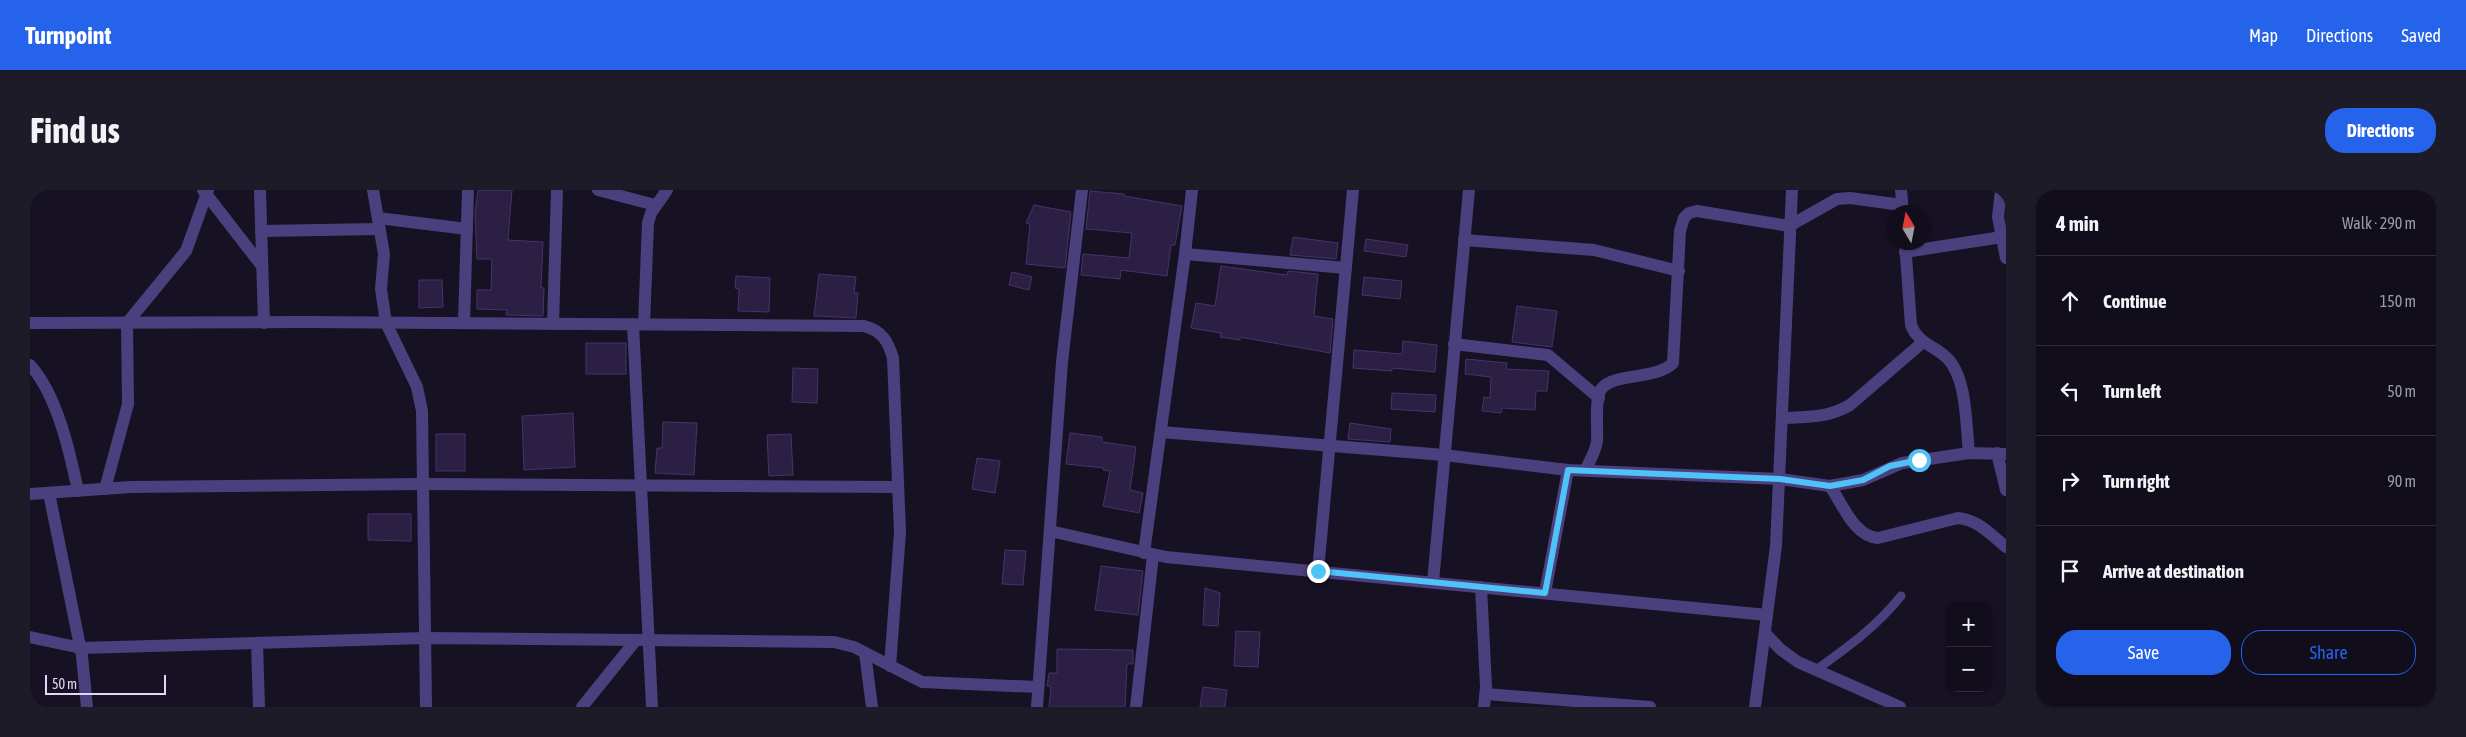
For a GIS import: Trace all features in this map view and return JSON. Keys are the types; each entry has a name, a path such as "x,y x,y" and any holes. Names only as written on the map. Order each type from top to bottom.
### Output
{"street":[{"path":"260,190 264,322"},
{"path":"373,190 384,254 381,294 386,323 417,387 422,411 426,707"},
{"path":"464,324 468,190"},
{"path":"553,324 557,190"},
{"path":"598,190 655,205"},
{"path":"652,707 650,650 642,640 639,324 648,224 655,205 667,190"},
{"path":"1037,707 1062,362 1082,190"},
{"path":"1136,707 1161,432 1186,254 1192,190"},
{"path":"1318,571 1354,190"},
{"path":"1433,582 1468,190"},
{"path":"1755,707 1776,546 1792,190"},
{"path":"1901,190 1903,205"},
{"path":"2001,190 1998,216 2006,258"},
{"path":"206,191 262,266"},
{"path":"105,489 128,404 127,323 186,251 206,191"},
{"path":"1586,470 1597,442 1599,398 1602,388 1607,384 1660,372 1673,362 1681,224 1689,213 1704,211 1789,226 1837,199 1850,198 1886,205"},
{"path":"261,231 378,224 467,229"},
{"path":"1931,244 2002,236"},
{"path":"1464,240 1594,250 1679,271"},
{"path":"1905,250 1911,326 1914,334 1947,358 1956,369 1960,380 1969,453"},
{"path":"1186,254 1346,268"},
{"path":"30,323 639,324 864,326 875,329 889,346 893,358 900,539 890,666"},
{"path":"1782,418 1823,417 1838,412 1850,405 1923,342"},
{"path":"1454,344 1548,355 1599,398"},
{"path":"30,365 41,379 67,441 78,491"},
{"path":"1161,432 1444,455 1568,470 1780,479 1830,486 1863,480 1902,462 1969,453 2002,454 2006,490"},
{"path":"1545,593 1568,470"},
{"path":"30,494 105,489 423,484 898,487"},
{"path":"1830,486 1860,532 1869,537 1878,538 1958,518 1970,519 2006,547"},
{"path":"49,493 81,648 88,707"},
{"path":"1050,531 1149,554 1767,614"},
{"path":"1481,587 1486,694 1484,707"},
{"path":"1765,633 1798,662 1900,707"},
{"path":"30,637 81,648 425,638 834,642 865,653 909,677 932,684 1038,687"},
{"path":"582,707 642,640"},
{"path":"257,643 259,707"},
{"path":"865,653 872,707"},
{"path":"1486,694 1650,707"}],"lane":[{"path":"1816,670 1867,633 1901,596"}],"building":[{"path":"478,190 512,190 508,240 543,242 541,288 544,288 543,316 506,315 507,310 477,309 477,290 491,290 492,259 477,259 475,213"},
{"path":"1090,191 1124,194 1124,196 1182,206 1175,245 1171,245 1167,276 1121,270 1120,279 1081,275 1083,254 1129,258 1132,233 1086,229"},
{"path":"1034,205 1071,212 1065,268 1026,264 1030,224 1026,223"},
{"path":"1293,237 1338,243 1336,259 1290,255"},
{"path":"1366,239 1408,245 1406,257 1364,251"},
{"path":"1221,266 1287,275 1288,271 1318,274 1314,316 1333,319 1330,353 1240,337 1240,340 1220,337 1221,333 1191,328 1196,303 1215,306"},
{"path":"1012,272 1032,277 1029,290 1009,285"},
{"path":"819,274 856,277 854,293 858,293 856,318 814,316"},
{"path":"736,276 770,278 769,312 738,311 739,289 735,288"},
{"path":"1364,277 1402,281 1400,299 1362,295"},
{"path":"419,280 442,280 443,307 419,308"},
{"path":"1517,306 1557,311 1552,347 1512,342"},
{"path":"1403,341 1437,345 1435,372 1392,368 1392,371 1353,368 1354,350 1402,354"},
{"path":"586,343 626,343 626,374 586,374"},
{"path":"1466,359 1507,363 1506,369 1549,371 1547,391 1536,391 1535,410 1502,408 1501,413 1482,411 1484,397 1490,398 1491,377 1465,374"},
{"path":"793,368 818,369 817,403 792,402"},
{"path":"1392,393 1436,395 1435,412 1391,409"},
{"path":"573,413 575,467 524,470 522,416"},
{"path":"663,422 697,423 694,475 655,473 657,448 662,448"},
{"path":"1350,423 1391,429 1390,442 1348,439"},
{"path":"1070,433 1102,437 1102,442 1136,447 1130,490 1143,493 1139,513 1103,506 1110,471 1103,470 1104,468 1066,464"},
{"path":"436,434 465,434 465,471 436,471"},
{"path":"791,434 793,475 769,476 767,435"},
{"path":"977,458 1000,461 995,493 972,489"},
{"path":"368,514 411,514 411,541 368,540"},
{"path":"1005,550 1026,551 1023,585 1002,584"},
{"path":"1101,566 1143,571 1138,615 1095,610"},
{"path":"1205,588 1220,593 1218,626 1203,625"},
{"path":"1236,631 1260,632 1258,667 1234,666"},
{"path":"1057,649 1133,650 1133,664 1127,664 1125,707 1049,707 1051,687 1047,686 1049,673 1057,673"},
{"path":"1203,687 1227,690 1225,707 1200,707"}],"route":[{"path":"1318,571 1545,593 1568,470 1780,479 1830,486 1863,480 1890,466 1919,460"}]}
